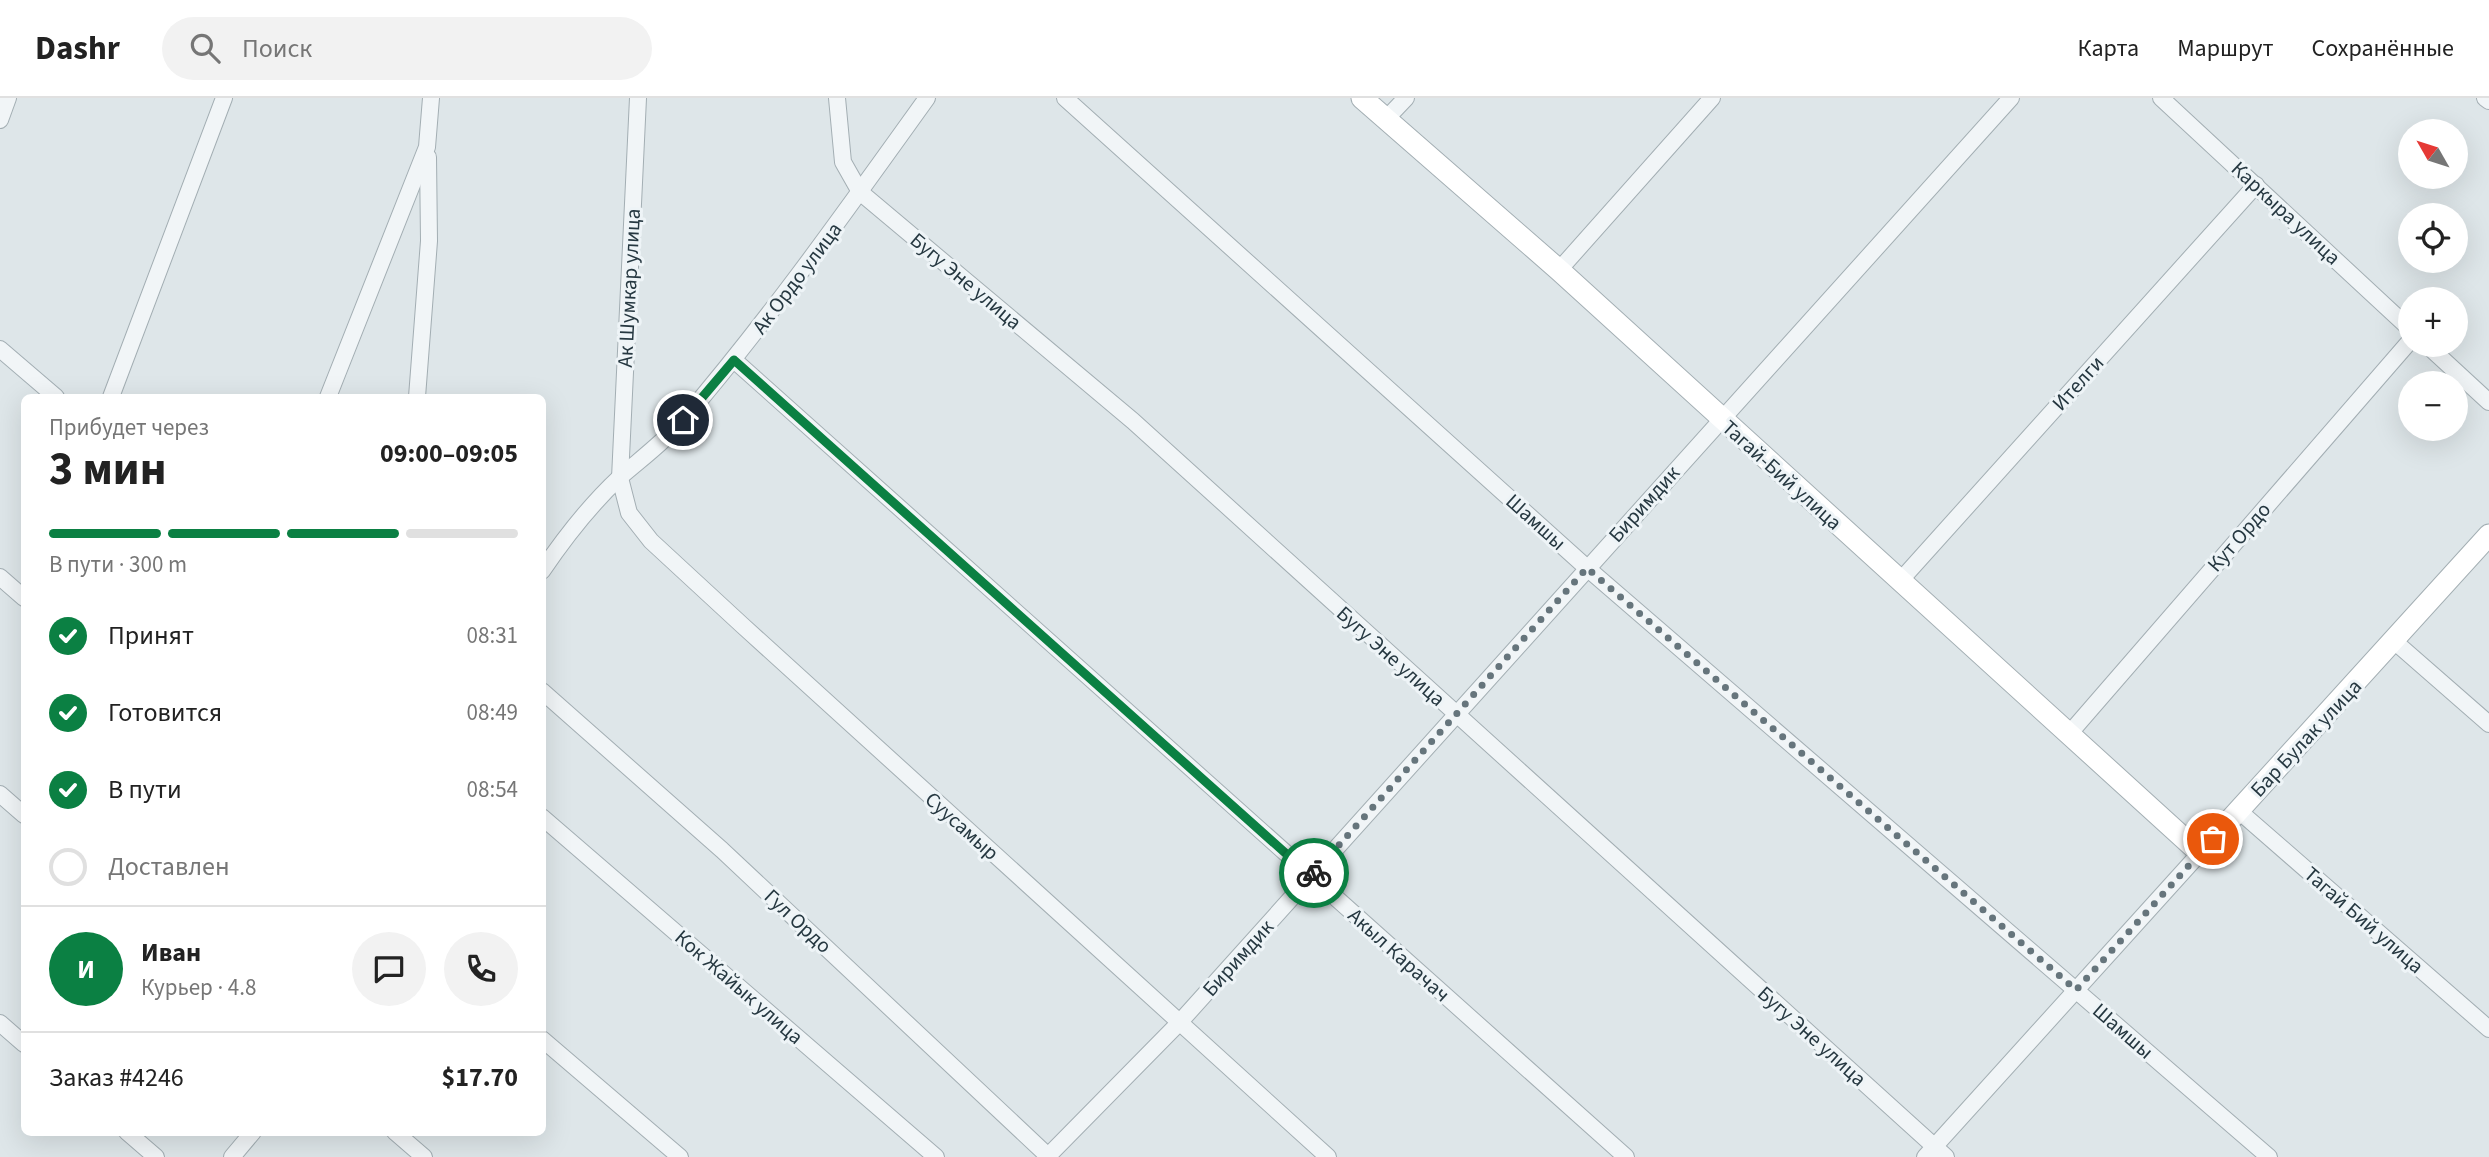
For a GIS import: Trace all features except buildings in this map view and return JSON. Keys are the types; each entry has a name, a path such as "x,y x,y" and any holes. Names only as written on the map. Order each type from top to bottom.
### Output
{"street":[{"path":"0,120 8,98"},
{"path":"112,394 224,98"},
{"path":"417,394 429,241 427,148 431,98"},
{"name":"Ак Шумкар улица","path":"620,478 638,98"},
{"path":"837,98 843,162 860,192"},
{"name":"Ак Ордо улица","path":"546,565 569,530 620,478 666,440 734,360 927,98"},
{"name":"Шамшы","path":"1065,98 1587,568 2269,1157"},
{"name":"Тагай-Бий улица","path":"1362,98 1559,270 2200,853"},
{"path":"1386,119 1406,98"},
{"path":"1559,270 1712,98"},
{"name":"Биримдик","path":"1048,1156 1179,1023 2011,98"},
{"name":"Каркыра улица","path":"2161,98 2398,317"},
{"path":"2485,98 2489,102"},
{"path":"329,394 427,148"},
{"name":"Ителги","path":"1899,582 2256,185"},
{"name":"Бугу Эне улица","path":"860,192 1133,421 1935,1153"},
{"path":"0,349 52,394"},
{"name":"Кут Ордо","path":"2069,734 2398,355"},
{"path":"2440,357 2489,402"},
{"name":"Акыл Карачач","path":"734,360 1626,1157"},
{"name":"Суусамыр","path":"620,478 629,513 651,541 1328,1157"},
{"name":"Бар Булак улица","path":"1935,1153 2076,990 2489,536"},
{"path":"0,577 21,595"},
{"path":"2394,641 2489,724"},
{"name":"Гул Ордо","path":"546,695 722,850 1048,1156"},
{"path":"0,794 21,812"},
{"name":"Тагай Бий улица","path":"2239,811 2489,1029"},
{"name":"Кок Жайык улица","path":"546,820 936,1157"},
{"path":"0,1023 21,1041"},
{"path":"546,1042 680,1157"},
{"path":"132,1136 156,1157"},
{"path":"232,1157 250,1136"},
{"path":"400,1136 424,1157"}],"way so far":[{"path":"1314,873 1587,568 2076,990 2213,839"}],"route":[{"path":"683,420 734,360 1311,876 1314,873"}]}
